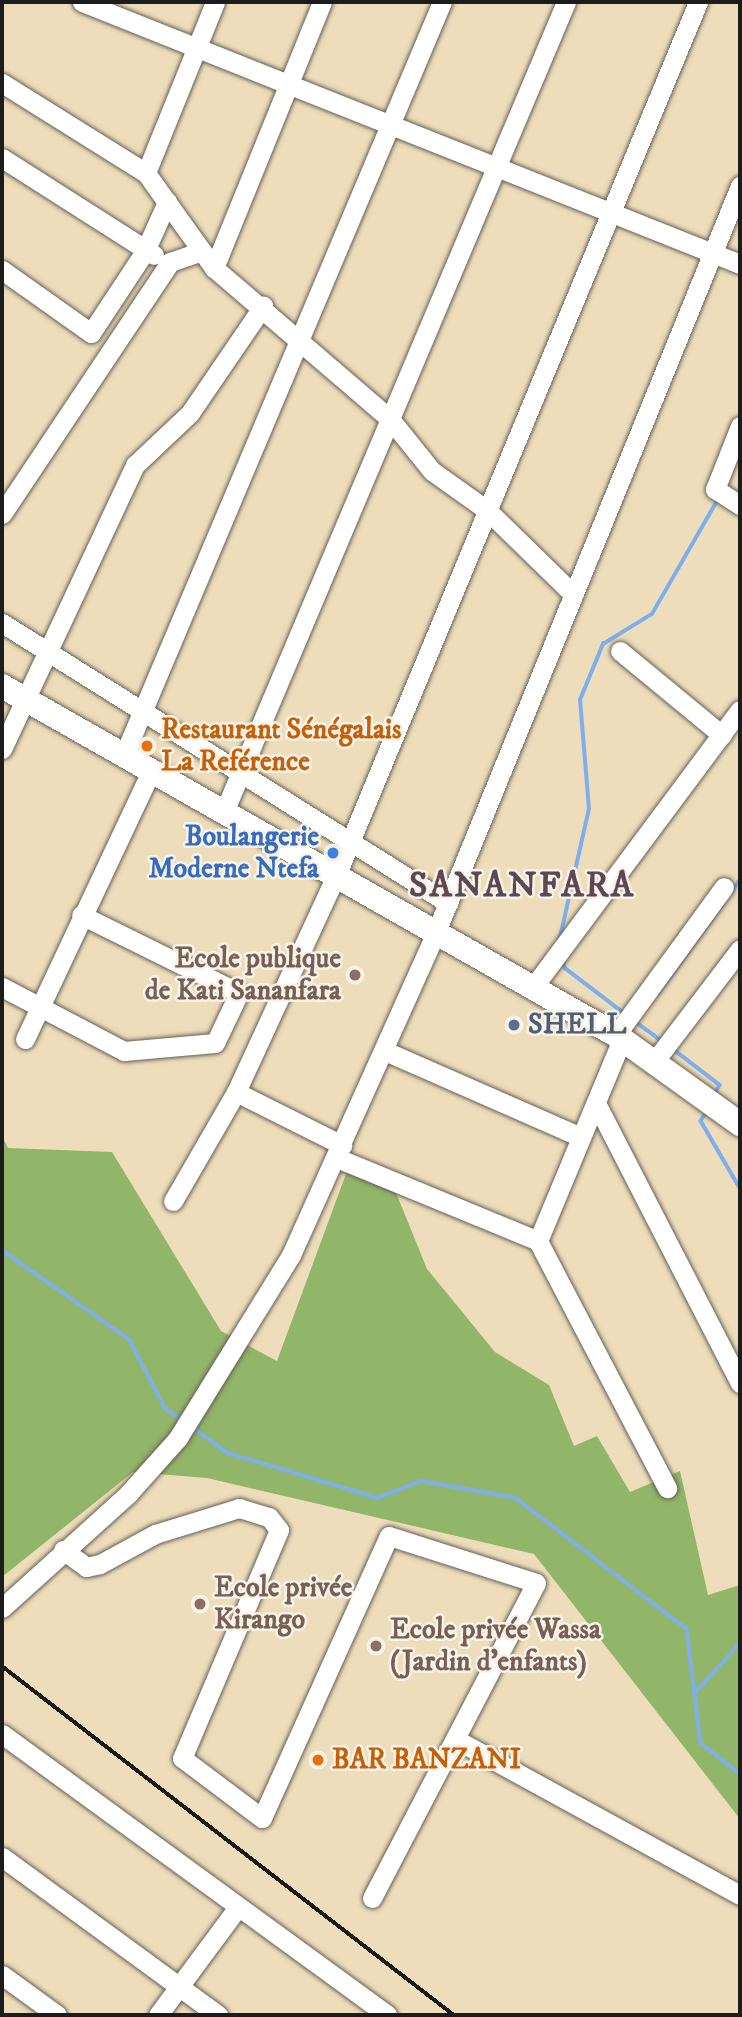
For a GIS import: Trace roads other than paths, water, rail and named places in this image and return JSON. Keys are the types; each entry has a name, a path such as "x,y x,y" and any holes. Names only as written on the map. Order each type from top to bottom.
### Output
{"main road":[{"path":"2,686 534,986 619,1037 738,1116"}],"street":[{"path":"82,2 740,264"},
{"path":"146,173 215,2"},
{"path":"214,268 322,2"},
{"path":"124,755 442,2"},
{"path":"224,812 566,2"},
{"path":"173,1201 236,1092 336,876 698,2"},
{"path":"2,83 146,173 214,268 263,306 390,419 432,471 488,511 570,592"},
{"path":"2,158 145,251 170,262"},
{"path":"2,1608 128,1494 178,1438 291,1255 340,1152 436,932 570,592 740,186"},
{"path":"2,270 91,333 145,251 167,202"},
{"path":"3,510 170,262 202,251"},
{"path":"2,749 28,701 135,465 190,413 263,306"},
{"path":"740,426 715,489 740,505"},
{"path":"2,623 48,656 448,903"},
{"path":"620,651 722,735"},
{"path":"534,986 740,710"},
{"path":"25,1039 38,1002 151,771"},
{"path":"538,1241 596,1103 619,1037 724,887"},
{"path":"2,987 38,1002 124,1051 215,1042 239,993 81,915"},
{"path":"654,1062 740,949"},
{"path":"385,1051 581,1137"},
{"path":"236,1092 340,1152 538,1241 667,1488"},
{"path":"596,1103 740,1383"},
{"path":"63,1550 86,1567 100,1564 155,1534 239,1507 269,1517 279,1531 182,1758 262,1818 388,1536 536,1583 372,1898"},
{"path":"2,1734 387,2015"},
{"path":"455,1739 740,1895"},
{"path":"2,1857 218,2015"},
{"path":"158,2015 238,1907"},
{"path":"2,1975 57,2015"}],"waterway":[{"path":"559,942 589,809 580,700 603,644 652,614 718,499"},
{"path":"732,892 740,879"},
{"path":"658,994 723,904"},
{"path":"563,959 565,968 624,1013"},
{"path":"633,1020 661,1040"},
{"path":"673,1049 720,1085 717,1091"},
{"path":"705,1115 701,1121 740,1188"},
{"path":"2,1250 130,1340 165,1408 181,1420"},
{"path":"193,1428 228,1453 378,1498 421,1481 516,1498 687,1629 701,1743 740,1774"},
{"path":"695,1693 740,1643"}],"railway":[{"path":"2,1666 454,2015"}],"place":[{"name":"Restaurant Sénégalais La Reférence","path":"147,746"},
{"name":"Boulangerie Moderne Ntefa","path":"333,853"},
{"name":"Ecole publique de Kati Sananfara","path":"355,975"},
{"name":"SHELL","path":"514,1025"},
{"name":"Ecole privée Kirango","path":"200,1604"},
{"name":"Ecole privée Wassa (Jardin d'enfants)","path":"376,1646"},
{"name":"BAR BANZANI","path":"318,1760"}],"district":[{"name":"SANANFARA","path":"522,886"}]}
